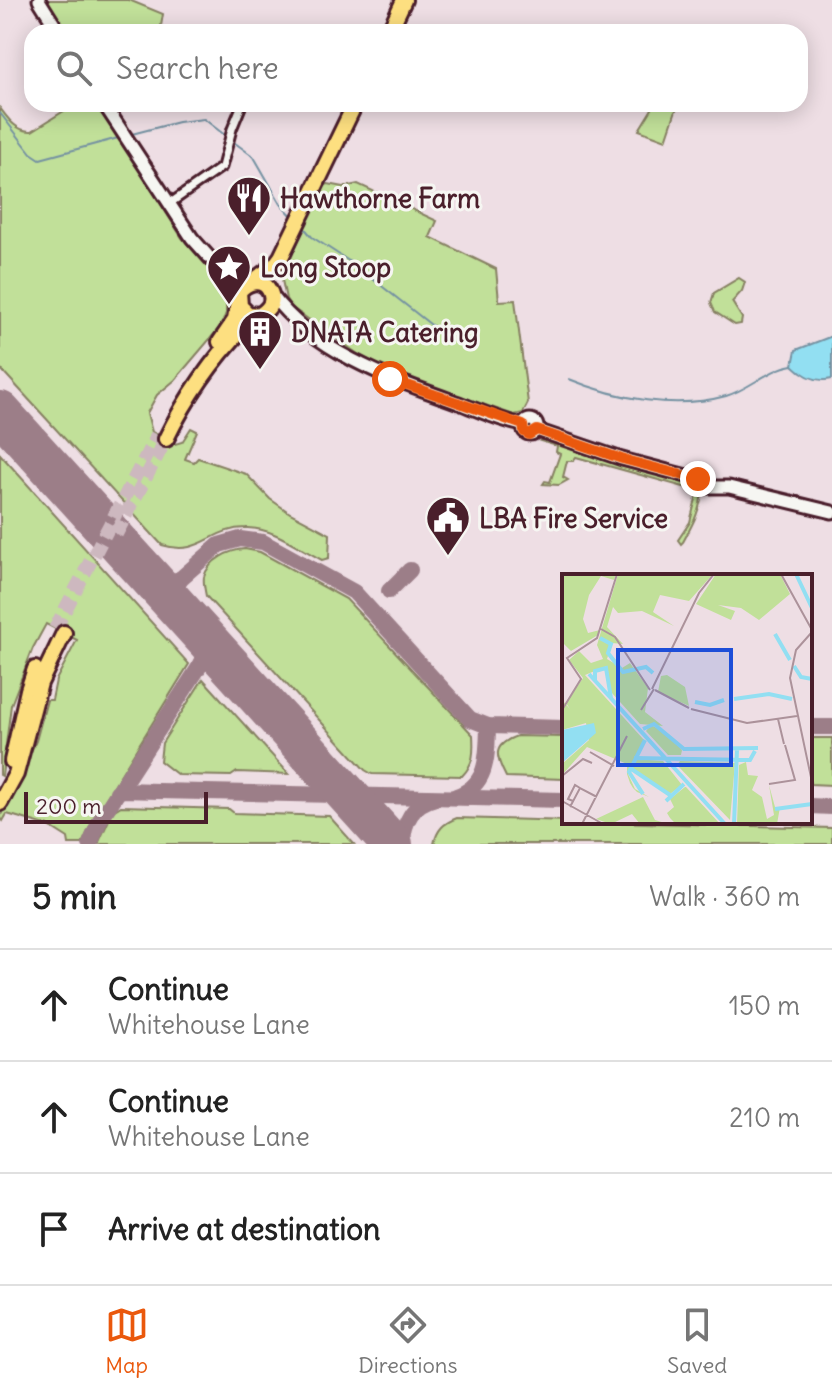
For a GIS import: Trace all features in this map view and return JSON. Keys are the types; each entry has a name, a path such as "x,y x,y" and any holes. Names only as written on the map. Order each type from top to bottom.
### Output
{"highway":[{"path":"393,24 404,0"},
{"path":"161,437 235,320 242,287 275,265 289,243 351,112"},
{"path":"201,371 244,327 269,307 275,265"},
{"path":"251,282 263,284 271,293"},
{"path":"238,300 248,314 261,315"},
{"path":"2,800 16,774 40,683 59,631"}],"street":[{"path":"39,0 54,24"},
{"path":"109,112 192,238 226,276 238,300"},
{"path":"169,204 222,167 239,112"},
{"path":"226,276 251,282"},
{"path":"271,293 287,314 363,366 390,379 523,425 524,432 529,435 537,430 622,459 698,479 708,487 729,487 832,512"},
{"path":"261,315 287,314"}],"green space":[{"path":"45,0 129,0 163,14 161,24 60,24"},
{"path":"0,108 18,127 32,131 62,112 103,112 182,238 219,280 226,301 221,326 175,380 157,395 147,413 152,432 175,444 182,442 191,428 197,431 185,459 194,462 198,458 246,474 270,499 330,534 329,558 322,560 266,531 246,528 223,532 187,547 162,545 0,368"},
{"path":"650,112 675,112 666,140 639,130"},
{"path":"328,184 344,187 358,184 437,221 430,237 496,269 499,301 515,300 528,403 523,413 514,415 394,373 358,354 291,307 282,280 320,189"},
{"path":"739,278 745,282 732,302 742,318 741,324 735,325 715,312 711,303 714,293"},
{"path":"543,439 697,486 702,491 700,505 683,542 681,544 678,540 690,522 698,491 576,457 573,461 567,461 563,477 568,480 559,485 543,484 550,482 560,454 556,452 557,446 540,441"},
{"path":"0,454 189,664 95,816 82,844 69,844 68,838 49,826 7,814 3,821 0,817 36,741 47,700 52,700 56,680 77,640 46,624 33,648 11,705 0,775"},
{"path":"245,549 260,552 346,599 473,735 472,757 462,776 372,774 365,770 206,596 204,577 210,565 233,551"},
{"path":"203,679 289,774 237,772 231,776 178,775 160,761 162,743"},
{"path":"517,736 562,737 562,779 506,777 498,752 509,739"},
{"path":"812,738 832,738 832,785 812,784"},
{"path":"121,806 329,816 354,844 98,844 113,811"},
{"path":"457,818 562,821 562,824 832,828 832,844 434,844 437,834 448,822"}],"water":[{"path":"832,336 832,379 811,378 793,365 796,350"}],"waterway":[{"path":"0,113 31,153 40,159 122,137"},
{"path":"128,135 178,122 204,119 226,136"},
{"path":"231,140 254,157 281,204 294,218"},
{"path":"302,225 312,237 355,265 435,328"},
{"path":"569,379 627,397 687,402 726,396 793,365"}],"taxiway":[{"path":"180,579 219,545 240,539 263,542 354,592 470,719 488,726 562,728"},
{"path":"389,591 410,570"},
{"path":"149,575 164,584 180,579 174,593 178,607"},
{"path":"197,627 205,645 201,664 221,662 239,673"},
{"path":"90,844 100,820 201,664"},
{"path":"456,796 467,791 480,777 486,758 488,726"},
{"path":"812,727 832,727"},
{"path":"315,758 321,768 321,783"},
{"path":"327,771 357,791"},
{"path":"117,792 562,800"},
{"path":"336,797 350,803 370,819"},
{"path":"403,844 407,821 415,809 436,798"},
{"path":"812,806 832,807"}],"runway":[{"path":"0,412 392,844"}],"tunnel":[{"path":"55,629 157,435"},
{"path":"116,534 166,439"}],"place":[{"name":"Hawthorne Farm","path":"249,237"},
{"name":"Long Stoop","path":"229,306"},
{"name":"DNATA Catering","path":"260,371"},
{"name":"LBA Fire Service","path":"448,557"}],"route":[{"path":"390,379 523,425 524,432 529,435 537,430 622,459 698,479"}]}
